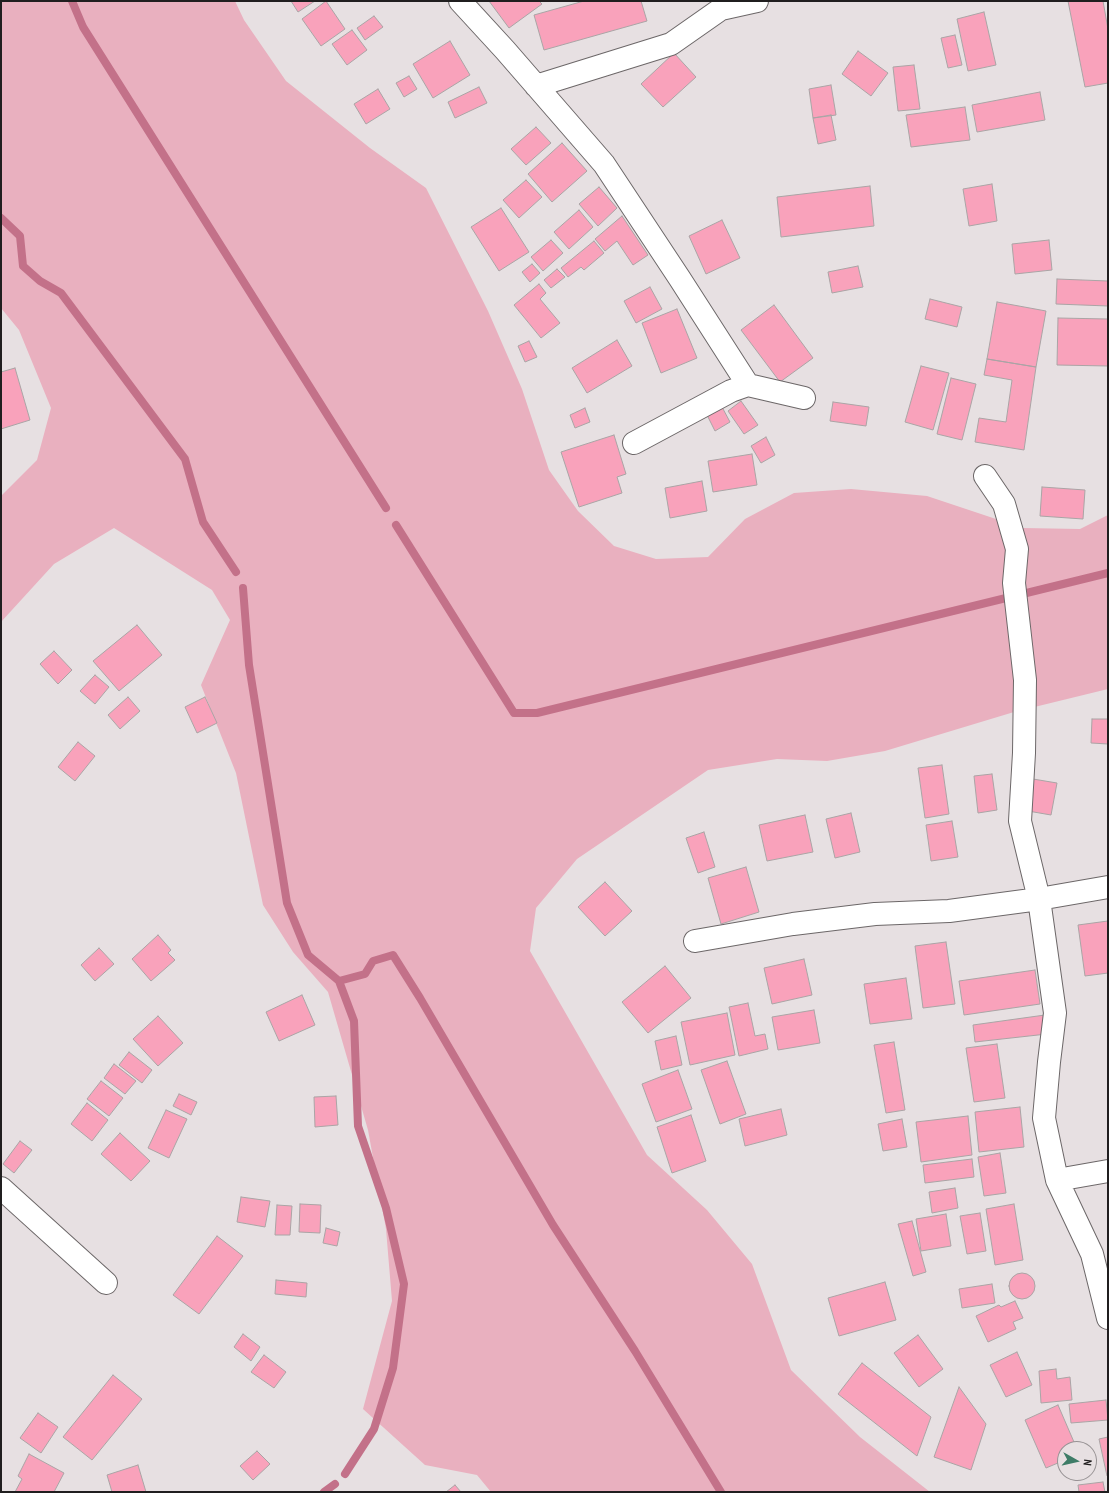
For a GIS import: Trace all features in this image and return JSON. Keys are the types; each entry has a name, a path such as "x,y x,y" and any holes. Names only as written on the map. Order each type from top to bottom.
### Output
{"street":[{"path":"460,1 604,164 748,385"},
{"path":"536,86 671,44 721,9 757,1"},
{"path":"634,443 731,391 748,385 804,398"},
{"path":"985,476 1004,504 1017,549 1014,583 1024,680 1024,753 1020,821 1039,899 1055,1013 1044,1118 1057,1180 1092,1254 1108,1318"},
{"path":"695,941 793,924 875,914 949,911 1039,899 1108,887"},
{"path":"1057,1180 1108,1171"},
{"path":"1,1188 106,1283"}],"shaded area":[{"path":"1,1 235,1 244,20 286,81 370,148 426,188 488,311 522,389 549,470 578,511 614,546 656,559 708,557 745,519 794,493 851,489 927,496 1023,528 1080,529 1108,515 1108,689 1014,712 885,751 827,761 777,759 708,770 577,859 536,908 530,951 647,1155 707,1210 752,1264 791,1370 860,1437 930,1492 491,1492 477,1475 425,1465 363,1409 392,1301 386,1229 368,1130 328,992 293,952 263,905 236,773 201,685 230,620 212,590 114,528 54,564 1,622 1,496 37,460 51,408 19,330 1,308"}],"building":[{"path":"291,1 315,1 298,12"},
{"path":"326,1 345,29 321,46 302,19"},
{"path":"489,1 539,1 542,4 509,28"},
{"path":"584,1 641,1 647,21 544,50 534,15"},
{"path":"1068,1 1103,1 1108,29 1108,83 1085,87"},
{"path":"984,12 996,65 968,71 957,19"},
{"path":"374,16 383,27 365,40 357,28"},
{"path":"352,30 367,50 347,65 332,44"},
{"path":"955,35 962,65 948,68 941,38"},
{"path":"450,41 470,75 433,98 413,64"},
{"path":"858,51 888,73 871,96 842,74"},
{"path":"674,53 696,77 663,107 641,84"},
{"path":"914,65 920,109 898,111 893,67"},
{"path":"409,76 417,89 404,97 396,83"},
{"path":"831,85 836,115 813,118 809,89"},
{"path":"479,87 487,103 455,118 448,102"},
{"path":"378,89 390,109 366,124 354,104"},
{"path":"1040,92 1045,120 977,132 972,105"},
{"path":"965,107 970,140 911,147 906,115"},
{"path":"831,115 836,140 818,144 813,118"},
{"path":"536,127 551,143 526,165 511,149"},
{"path":"562,143 587,171 552,202 528,174"},
{"path":"526,180 542,197 519,218 503,200"},
{"path":"992,184 997,221 969,226 963,189"},
{"path":"870,186 874,226 781,237 777,197"},
{"path":"599,187 617,208 598,226 579,204"},
{"path":"501,208 529,252 499,271 471,227"},
{"path":"579,210 593,227 569,249 554,232"},
{"path":"622,216 648,255 633,265 617,241 605,251 595,239"},
{"path":"722,220 740,258 706,274 689,236"},
{"path":"551,240 563,253 543,271 531,257"},
{"path":"1049,240 1052,270 1015,274 1012,244"},
{"path":"594,241 604,253 584,270 581,267 568,277 561,268"},
{"path":"532,264 540,273 530,282 522,272"},
{"path":"858,266 863,287 832,293 828,272"},
{"path":"557,269 565,277 551,288 544,280"},
{"path":"1057,279 1108,281 1108,306 1056,304"},
{"path":"539,284 546,293 540,299 560,323 541,338 514,305"},
{"path":"650,287 662,309 636,323 624,301"},
{"path":"930,299 962,307 957,327 925,319"},
{"path":"997,302 1046,311 1036,367 987,359"},
{"path":"774,305 813,358 780,382 741,330"},
{"path":"677,309 697,358 661,373 642,323"},
{"path":"1058,318 1108,319 1108,366 1057,365"},
{"path":"617,340 632,366 587,393 572,368"},
{"path":"529,341 537,357 525,362 518,346"},
{"path":"987,359 1036,367 1024,450 975,442 979,418 1006,422 1012,380 984,375"},
{"path":"921,366 949,373 933,430 905,422"},
{"path":"15,368 30,420 1,429 1,372"},
{"path":"951,378 976,384 962,440 937,434"},
{"path":"741,401 758,425 744,434 728,411"},
{"path":"833,402 869,407 866,426 830,421"},
{"path":"722,407 730,422 715,431 707,415"},
{"path":"585,408 590,422 575,428 570,415"},
{"path":"614,435 626,474 617,477 622,493 579,507 561,452"},
{"path":"766,437 775,455 761,463 751,446"},
{"path":"752,454 757,485 713,492 708,461"},
{"path":"702,481 707,511 670,518 665,488"},
{"path":"1042,487 1085,490 1083,519 1040,516"},
{"path":"137,625 162,655 119,691 93,661"},
{"path":"54,651 72,670 58,684 40,664"},
{"path":"95,675 109,687 95,704 80,691"},
{"path":"128,697 140,711 120,729 108,715"},
{"path":"205,697 217,723 197,733 185,707"},
{"path":"1092,719 1108,719 1108,744 1091,743"},
{"path":"78,742 95,756 75,781 58,767"},
{"path":"942,765 949,814 925,818 918,768"},
{"path":"992,774 997,810 978,813 974,776"},
{"path":"1033,779 1057,783 1051,815 1028,811"},
{"path":"851,813 860,852 835,858 826,819"},
{"path":"805,815 813,852 767,861 759,825"},
{"path":"952,821 958,857 931,861 926,825"},
{"path":"704,832 715,867 698,873 686,838"},
{"path":"746,867 759,912 721,924 708,878"},
{"path":"605,882 632,911 605,936 578,907"},
{"path":"1108,921 1108,973 1085,976 1078,925"},
{"path":"158,935 171,950 168,953 175,960 151,981 132,959"},
{"path":"946,942 955,1004 923,1008 915,946"},
{"path":"99,948 114,964 95,981 81,965"},
{"path":"804,959 812,995 772,1004 764,968"},
{"path":"665,966 691,998 648,1033 622,1002"},
{"path":"1035,970 1040,1004 964,1015 959,981"},
{"path":"906,978 912,1019 870,1024 864,984"},
{"path":"302,995 315,1025 279,1041 266,1012"},
{"path":"748,1003 755,1036 765,1034 768,1049 739,1056 729,1007"},
{"path":"814,1010 820,1043 778,1050 772,1017"},
{"path":"727,1013 735,1055 690,1065 681,1022"},
{"path":"1045,1015 1047,1034 975,1042 973,1025"},
{"path":"158,1016 183,1043 158,1066 133,1039"},
{"path":"676,1036 682,1065 661,1070 655,1041"},
{"path":"894,1042 905,1110 886,1113 874,1045"},
{"path":"997,1044 1005,1098 974,1102 966,1048"},
{"path":"129,1052 152,1070 142,1083 119,1065"},
{"path":"727,1061 746,1114 720,1124 701,1070"},
{"path":"114,1064 136,1081 125,1094 104,1078"},
{"path":"678,1070 692,1109 656,1122 642,1084"},
{"path":"101,1081 123,1098 109,1116 87,1099"},
{"path":"179,1094 197,1102 191,1115 173,1106"},
{"path":"336,1096 338,1125 315,1127 314,1097"},
{"path":"87,1103 108,1120 92,1141 71,1124"},
{"path":"1020,1107 1024,1147 979,1152 975,1112"},
{"path":"781,1109 787,1135 745,1146 739,1119"},
{"path":"166,1110 187,1119 169,1158 148,1148"},
{"path":"691,1115 706,1161 672,1173 657,1127"},
{"path":"968,1116 972,1155 921,1162 916,1122"},
{"path":"902,1119 907,1147 883,1151 878,1124"},
{"path":"120,1133 150,1161 131,1181 101,1154"},
{"path":"20,1141 32,1150 14,1173 3,1164"},
{"path":"1000,1153 1006,1193 984,1196 978,1157"},
{"path":"972,1159 974,1177 925,1183 923,1165"},
{"path":"955,1188 958,1208 932,1213 929,1192"},
{"path":"241,1197 270,1201 265,1227 237,1222"},
{"path":"300,1204 321,1205 320,1233 299,1232"},
{"path":"1014,1204 1023,1260 995,1265 986,1209"},
{"path":"277,1205 292,1206 290,1235 275,1235"},
{"path":"980,1213 986,1251 967,1254 960,1216"},
{"path":"946,1214 951,1246 921,1251 916,1219"},
{"path":"912,1221 926,1272 913,1276 898,1224"},
{"path":"326,1228 340,1232 337,1246 323,1243"},
{"path":"217,1236 243,1256 199,1314 173,1295"},
{"path":"1022,1273 1031,1277 1035,1286 1031,1295 1022,1299 1013,1295 1009,1286 1013,1277"},
{"path":"276,1280 307,1283 306,1297 275,1294"},
{"path":"885,1282 896,1320 839,1336 828,1298"},
{"path":"992,1284 995,1303 962,1308 959,1289"},
{"path":"1015,1301 1023,1318 1013,1322 1016,1329 988,1342 976,1316 999,1305 1001,1307"},
{"path":"243,1334 260,1347 251,1361 234,1347"},
{"path":"918,1335 943,1369 919,1387 894,1353"},
{"path":"1017,1352 1032,1385 1006,1397 990,1365"},
{"path":"264,1355 286,1372 274,1388 251,1372"},
{"path":"862,1363 931,1417 917,1456 838,1394"},
{"path":"1056,1369 1057,1379 1070,1377 1072,1400 1041,1403 1039,1371"},
{"path":"113,1375 142,1399 92,1460 63,1437"},
{"path":"959,1387 986,1424 971,1470 934,1457"},
{"path":"1106,1400 1108,1420 1071,1423 1069,1404"},
{"path":"1058,1405 1074,1441 1057,1441 1057,1463 1046,1468 1025,1420"},
{"path":"38,1413 58,1427 41,1453 20,1438"},
{"path":"1108,1437 1108,1476 1107,1476 1099,1439"},
{"path":"257,1451 270,1464 253,1480 240,1466"},
{"path":"29,1454 64,1473 54,1492 15,1492 22,1479 18,1476"},
{"path":"138,1465 146,1492 112,1492 107,1475"},
{"path":"1103,1482 1105,1492 1079,1492 1078,1485"},
{"path":"455,1485 461,1492 446,1492"}],"waterway":[{"path":"72,1 83,27 386,508"},
{"path":"1,218 20,236 23,266 40,281 61,293 185,459 203,522 236,572"},
{"path":"396,525 514,713 537,713 1108,573"},
{"path":"243,588 249,665 287,903 308,955 339,981 354,1021 358,1126 386,1208 404,1284 393,1368 374,1429 345,1474"},
{"path":"339,981 365,974 373,961 393,955 420,998 553,1225 635,1351 721,1492"},
{"path":"324,1492 335,1484"}]}
